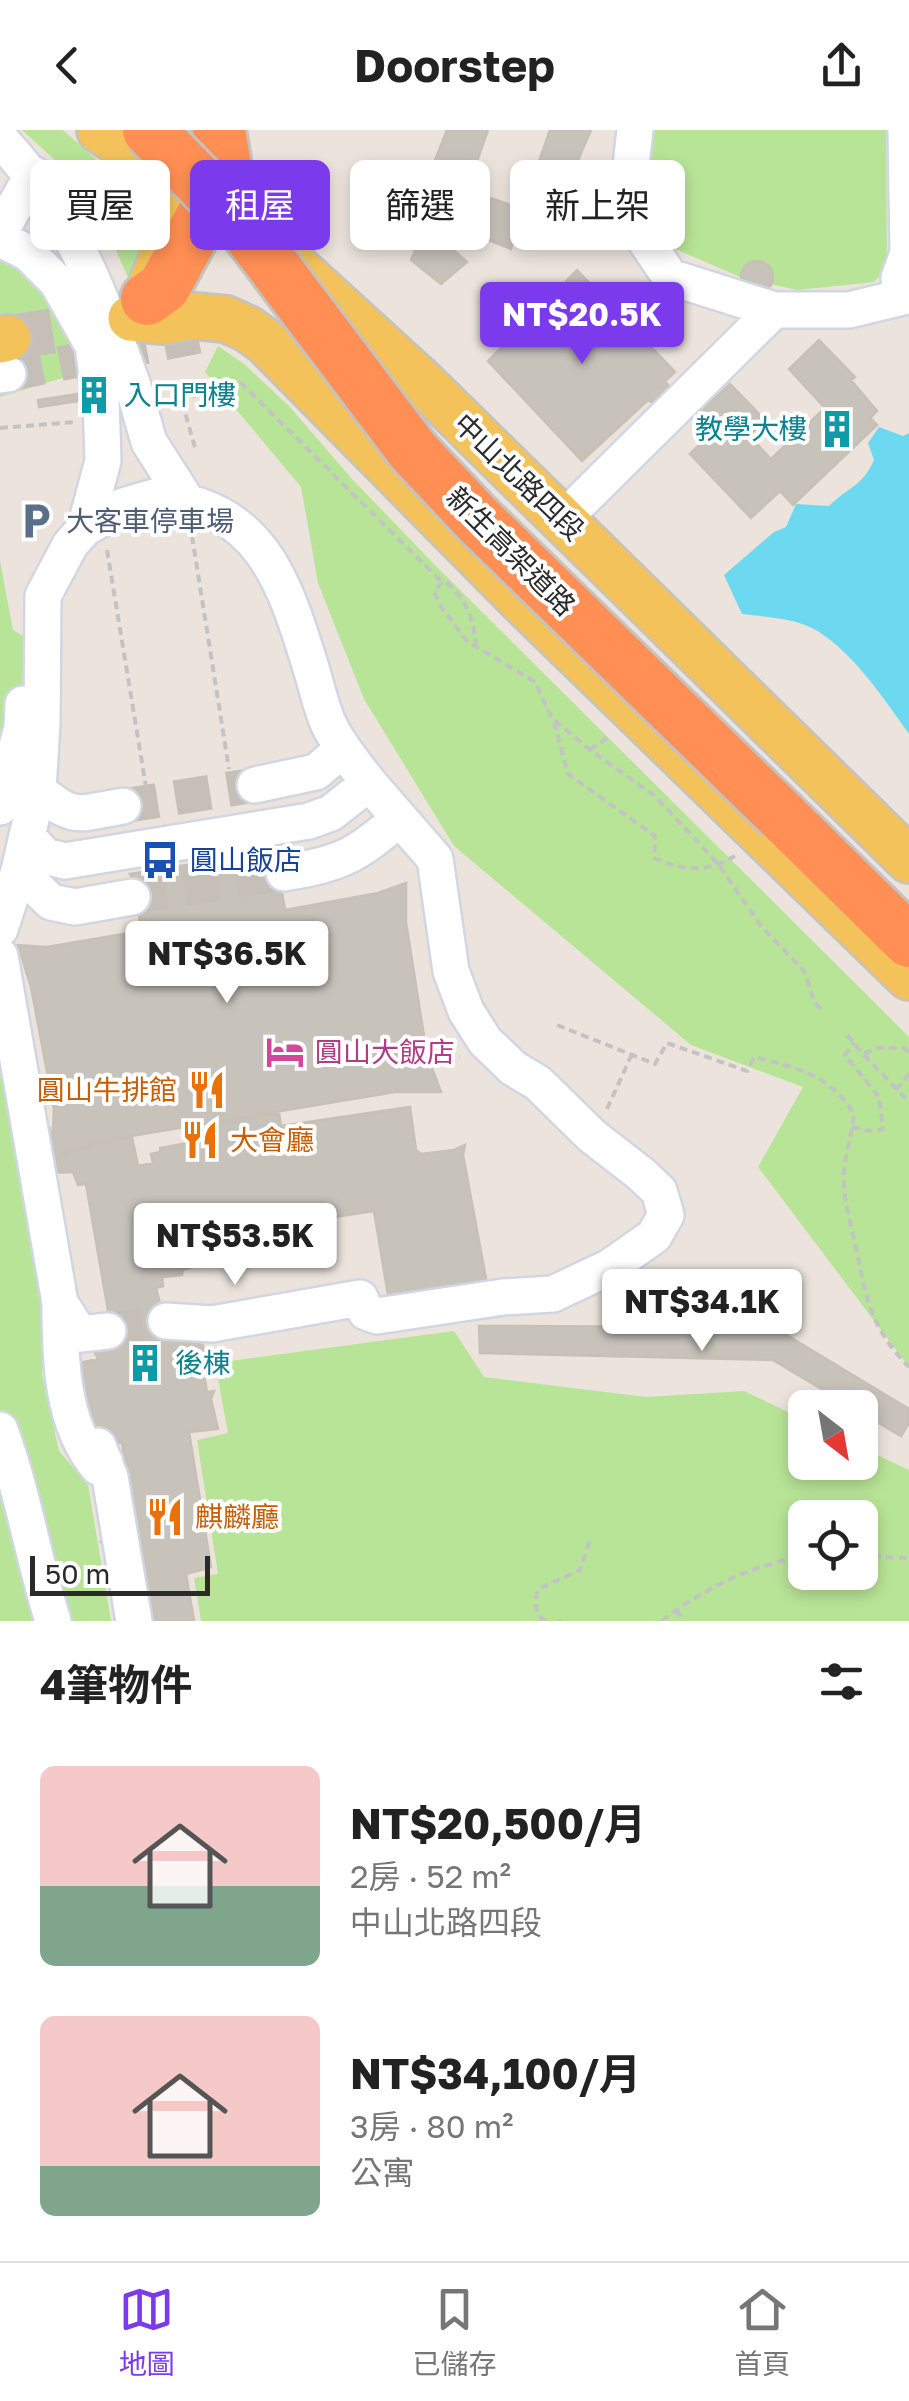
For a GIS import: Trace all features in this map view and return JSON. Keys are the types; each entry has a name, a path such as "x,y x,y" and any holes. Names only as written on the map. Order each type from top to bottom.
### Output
{"highway":[{"name":"新生高架道路","path":"124,131 244,227 378,408 476,518 902,920"},
{"path":"137,312 164,288 190,218"},
{"name":"新生高架道路","path":"297,250 447,446 902,920"}],"main road":[{"name":"中山北路四段","path":"124,131 205,160"},
{"path":"124,131 169,220 166,254 137,312 163,321 194,316 226,319 266,342 519,598 909,977"},
{"name":"中山北路四段","path":"280,250 424,384 909,860"}],"lane":[{"path":"635,130 629,183 641,234 670,277 774,310 906,308 899,278 908,253 906,130"},
{"path":"0,139 30,171"},
{"path":"30,180 0,235 28,253 57,282 93,346 114,397 150,442 186,500"},
{"path":"80,250 95,279 114,397 94,524"},
{"path":"562,519 774,310"},
{"path":"198,336 227,341 246,354 909,1001"},
{"path":"0,929 19,871 38,790 43,596 70,545 123,506 154,497 186,500 216,512 252,538 280,580 328,724 343,750 435,859 451,971 466,1011 485,1041 659,1191 666,1215 654,1236 610,1268 554,1294 504,1297 377,1316 366,1312 360,1298 212,1324 166,1321"},
{"path":"0,807 22,728 25,682 41,652"},
{"path":"255,785 316,772 343,750"},
{"path":"27,836 45,856 64,861 309,822 331,813 369,783"},
{"path":"38,790 61,810 74,814 123,806"},
{"path":"284,873 333,864 366,847 398,819"},
{"path":"19,871 51,902 75,907 132,897"},
{"path":"0,956 60,1303 60,1353 76,1438 98,1467 105,1462"},
{"path":"60,1303 94,1332 76,1346 93,1434 110,1478 134,1621"},
{"path":"0,1430 15,1471 37,1572 53,1621"},
{"path":"26,1621 37,1572"}],"path":[{"path":"196,450 182,402 238,380 442,582 457,591 474,618 476,647"},
{"path":"0,428 114,397"},
{"path":"186,500 226,748"},
{"path":"94,524 142,762"},
{"path":"442,582 434,592 466,641 535,682 552,718 568,774 656,836 654,858 680,870 718,866 744,852"},
{"path":"552,718 655,796 718,866 761,926 804,972 814,1002 822,1010"},
{"path":"590,750 605,739"},
{"path":"557,1024 655,1064 667,1043 747,1070 754,1057 803,1067 843,1097 854,1114 843,1180 862,1287 868,1308 884,1336 909,1367"},
{"path":"847,1035 909,1102"},
{"path":"852,1127 883,1129 878,1098 845,1055 854,1042"},
{"path":"863,1054 877,1048 904,1048 909,1053"},
{"path":"896,1090 909,1074"},
{"path":"546,1621 539,1617 535,1606 538,1589 580,1570 591,1537"},
{"path":"878,1557 909,1558"},
{"path":"662,1621 728,1579 788,1559"},
{"path":"676,1610 684,1621"}],"green space":[{"path":"22,130 63,130 97,160 55,160"},
{"path":"653,130 886,130 887,268 874,282 798,290 745,279 678,250 685,250 685,160 650,160"},
{"path":"0,244 18,244 74,342 79,373 0,397"},
{"path":"116,250 148,250 134,292"},
{"path":"218,346 244,364 290,407 432,562 909,1037 909,1367 758,1167 803,1087 691,1045 454,846 364,699 318,583 301,487 205,372"},
{"path":"0,561 13,630 25,637 18,754 0,820"},
{"path":"0,994 46,1328 42,1374 59,1451 88,1485 111,1621 0,1621"},
{"path":"454,1331 484,1377 646,1397 744,1391 788,1412 788,1480 878,1480 878,1455 909,1470 909,1621 201,1621 194,1578 218,1574 197,1440 228,1433 215,1363"}],"water":[{"path":"879,427 903,436 909,433 909,734 845,653 819,632 801,624 742,614 724,575 774,532 786,527 796,504 829,506 860,481 874,460 868,443"}],"building":[{"path":"447,130 488,130 478,160 435,160"},
{"path":"550,130 591,130 578,160 539,160"},
{"path":"490,198 510,205 510,249 490,240"},
{"path":"415,250 453,250 467,262 441,284 411,260"},
{"path":"757,261 768,266 773,277 768,288 757,293 746,288 741,277 746,266"},
{"path":"577,270 675,372 665,381 673,392 659,407 648,400 582,461 488,361"},
{"name":"教學大樓","path":"819,340 855,377 851,380 877,411 870,418 877,425 793,505 780,491 751,518 690,454 711,433 695,417 730,384 765,420 749,436 771,459 825,408 789,369"},
{"name":"入口門樓","path":"150,383 151,390 39,407 38,400"},
{"path":"275,851 285,910 378,893 406,883 406,922 427,1055 441,1092 395,1092 101,1141 52,1156 54,1109 31,987 18,945 47,947 141,931 135,882 130,874"},
{"name":"後棟","path":"410,1107 416,1150 421,1154 465,1145 463,1155 487,1284 389,1301 374,1211 289,1224 294,1252 255,1257 249,1232 190,1241 195,1266 183,1270 182,1275 162,1277 163,1286 156,1288 167,1331 199,1334 208,1361 202,1362 207,1392 214,1391 211,1399 218,1429 189,1432 211,1567 186,1574 194,1621 150,1621 114,1570 107,1574 101,1542 136,1539 122,1442 110,1447 113,1437 109,1427 84,1433 70,1365 98,1359 89,1341 113,1339 86,1184 78,1185 73,1172 51,1173 40,1130 50,1128 52,1159 132,1137 138,1166 153,1163 151,1154 160,1152 160,1148 215,1138 213,1124 279,1113 281,1126"},
{"path":"751,1310 776,1311 775,1328 878,1390 823,1390 773,1360 480,1353 479,1326 751,1327"},
{"path":"878,1390 909,1409 909,1423 901,1436 878,1423"}],"tunnel":[{"path":"8,338 125,319"},
{"path":"8,374 198,336"},
{"path":"123,806 255,785"},
{"path":"132,897 284,873"},
{"path":"108,1331 166,1321"}],"place":[{"name":"入口門樓","path":"94,395"},
{"name":"教學大樓","path":"837,429"},
{"name":"大客車停車場","path":"36,521"},
{"name":"圓山飯店","path":"160,860"},
{"name":"圓山大飯店","path":"285,1052"},
{"name":"圓山牛排館","path":"207,1090"},
{"name":"大會廳","path":"200,1140"},
{"name":"後棟","path":"145,1363"},
{"name":"麒麟廳","path":"165,1517"}]}
